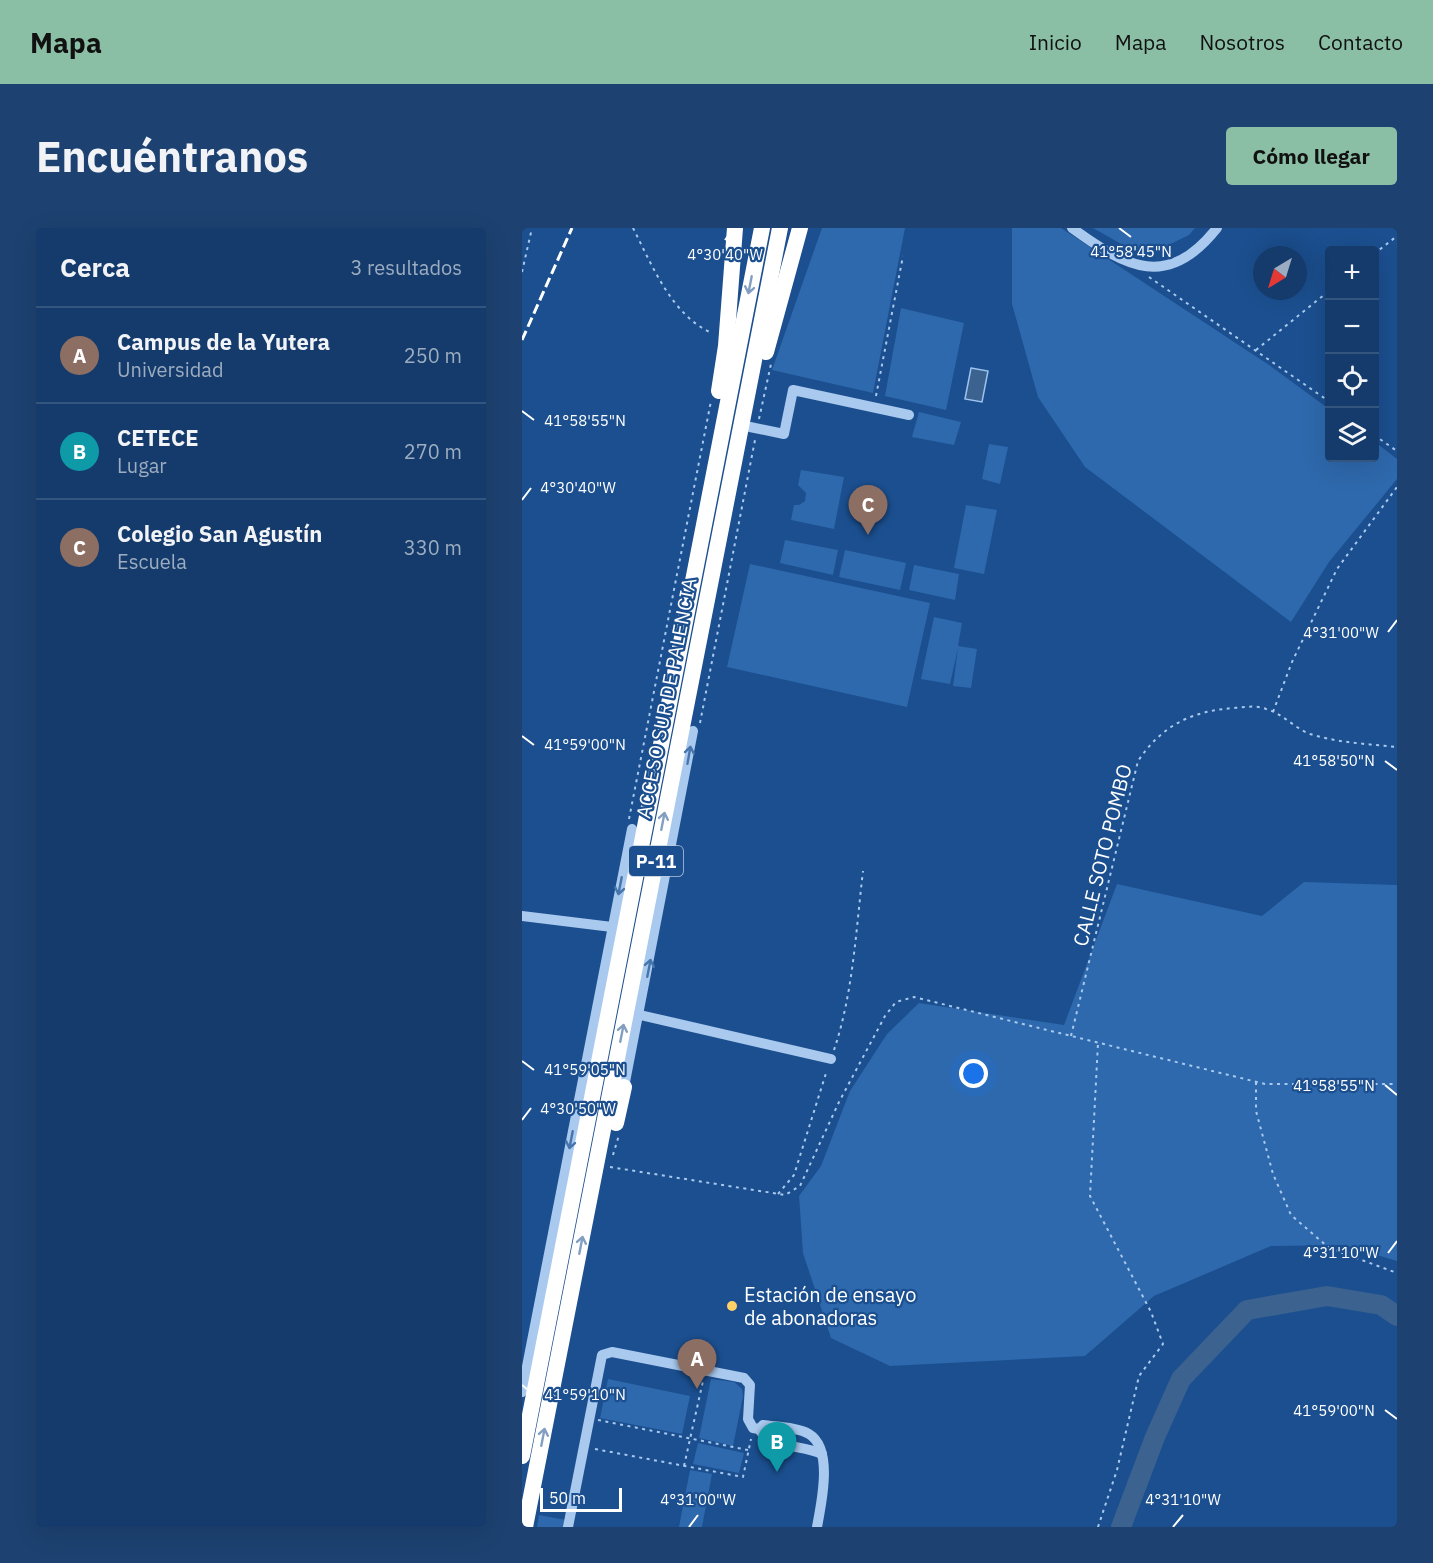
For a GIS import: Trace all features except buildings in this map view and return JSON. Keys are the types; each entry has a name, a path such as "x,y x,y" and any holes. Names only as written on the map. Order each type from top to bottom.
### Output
{"highway":[{"path":"629,827 658,721 678,660 680,600 726,346 735,228"},
{"name":"ACCESO SUR DE PALENCIA","path":"522,1456 762,228"},
{"name":"ACCESO SUR DE PALENCIA","path":"525,1527 780,228"},
{"path":"708,594 727,544 767,348 800,228"},
{"path":"693,731 705,659 704,614"},
{"path":"588,1207 604,1166 624,1087"}],"lane":[{"path":"1072,228 1109,253 1136,265 1157,268 1184,261 1202,248 1217,228"},
{"path":"750,427 784,434 793,390 909,415"},
{"path":"624,1087 640,1015 693,731"},
{"path":"522,1392 612,927 629,827"},
{"path":"522,916 612,927"},
{"path":"640,1015 831,1059"},
{"path":"568,1527 602,1355 605,1352 744,1378 750,1385 748,1419 756,1428 763,1425 808,1434 816,1442 822,1454 824,1482 817,1527"}],"path":[{"path":"522,272 532,228"},
{"path":"633,228 660,282 697,327 720,337"},
{"path":"1379,250 1397,236"},
{"path":"876,408 877,388 903,256"},
{"path":"1143,274 1325,399"},
{"path":"1256,350 1325,293"},
{"path":"629,827 712,397"},
{"path":"1379,438 1397,451"},
{"path":"1273,712 1292,662 1337,569 1397,487"},
{"name":"CALLE SOTO POMBO","path":"1071,1036 1138,761 1150,743 1172,726 1204,710 1250,706 1273,712 1309,733 1352,743 1397,747"},
{"path":"778,1194 794,1175 841,1031 863,871"},
{"path":"604,1166 785,1195 800,1186 839,1102 885,1016 896,1002 914,997 1256,1082 1397,1084"},
{"path":"1098,1043 1090,1196 1151,1312 1163,1344 1139,1376 1117,1470 1098,1527"},
{"path":"1256,1082 1256,1111 1274,1174 1290,1215 1329,1248 1397,1273"},
{"path":"684,1466 705,1370"},
{"path":"589,1419 748,1450"},
{"path":"584,1448 742,1477 756,1428"}],"shaded area":[{"path":"822,228 905,228 873,393 772,370"},
{"path":"1012,228 1061,228 1269,365 1325,406 1325,462 1379,462 1379,445 1397,459 1397,479 1329,562 1291,622 1085,467 1038,397 1012,304"},
{"path":"1093,228 1195,228 1189,235 1144,257"},
{"path":"901,308 964,323 946,410 885,396"},
{"path":"971,368 988,371 982,402 965,399"},
{"path":"919,412 961,422 954,445 912,437"},
{"path":"989,444 1008,447 1000,484 982,479"},
{"path":"801,470 844,477 834,529 791,520 794,505 805,501 806,493 798,485"},
{"path":"966,505 997,510 984,574 954,568"},
{"path":"785,540 838,550 833,575 780,563"},
{"path":"845,550 906,563 900,590 839,577"},
{"path":"750,564 930,603 907,707 727,667"},
{"path":"914,565 959,574 955,600 909,590"},
{"path":"934,617 962,623 958,646 977,649 971,688 953,686 958,648 950,684 921,679"},
{"path":"1304,882 1397,885 1397,1261 1344,1245 1271,1246 1154,1296 1085,1356 890,1366 831,1338 803,1253 799,1196 821,1166 850,1091 887,1034 919,1003 1064,1025 1117,884 1262,916"},
{"path":"608,1379 690,1396 682,1434 600,1418"},
{"path":"711,1379 734,1382 742,1389 743,1396 733,1446 699,1438"},
{"path":"698,1443 744,1453 739,1473 693,1464"},
{"path":"690,1470 712,1474 702,1527 679,1527"},
{"path":"539,1515 566,1520 565,1527 537,1527"}],"waterway":[{"path":"1121,1527 1155,1437 1181,1379 1247,1310 1327,1296 1381,1305 1397,1316"}],"railway":[{"path":"522,340 572,228"}],"place":[{"name":"Colegio San Agustín","path":"868,535"},
{"name":"Estación de ensayo de abonadoras","path":"732,1306"},
{"name":"Campus de la Yutera","path":"697,1389"},
{"name":"CETECE","path":"777,1472"}]}
